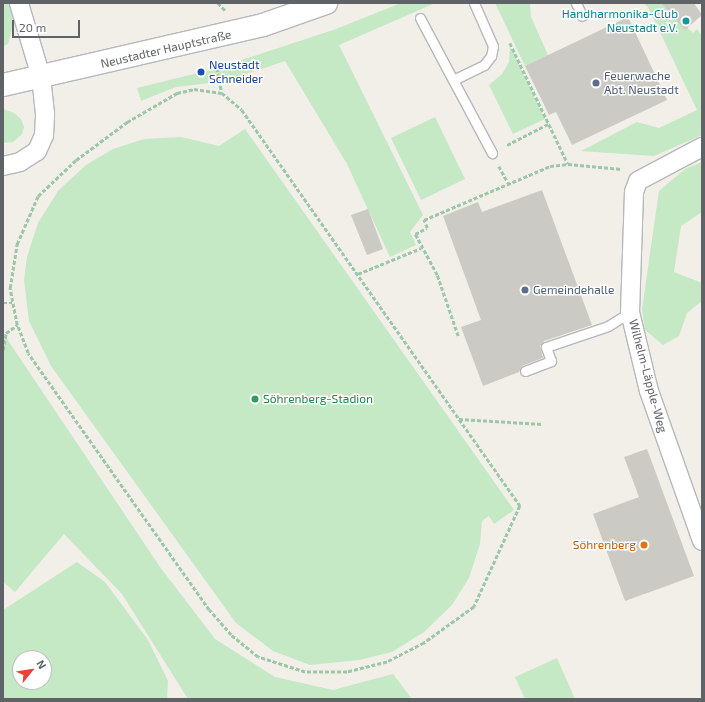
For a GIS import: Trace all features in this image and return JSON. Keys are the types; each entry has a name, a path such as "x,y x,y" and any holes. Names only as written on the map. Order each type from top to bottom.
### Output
{"street":[{"path":"3,166 20,162 37,151 44,135 45,114 41,77 19,3"},
{"name":"Neustadter Hauptstraße","path":"3,85 263,26 326,3"},
{"name":"Wilhelm-Läpple-Weg","path":"702,147 650,172 638,181 634,192 630,312 649,391 702,542"}],"lane":[{"path":"453,80 484,65 491,56 493,46 474,3"},
{"path":"576,3 582,16"},
{"path":"420,18 492,153"},
{"path":"525,370 551,361 546,347 608,326 630,312"}],"path":[{"path":"218,3 226,11"},
{"path":"508,38 568,164"},
{"path":"217,68 222,93"},
{"path":"194,89 222,93 242,110 520,506 474,607 424,643 387,662 347,672 305,672 258,657 231,635 209,610 28,353 17,325 10,288 17,244 38,196 76,160 127,122 177,93 194,89"},
{"path":"492,153 548,124"},
{"path":"458,336 437,275 426,251 421,248 415,234 427,228 424,220 550,166 568,164 650,172"},
{"path":"358,274 421,248"},
{"path":"3,303 12,303"},
{"path":"3,350 6,333 17,325"},
{"path":"459,419 543,424"}],"green space":[{"path":"3,3 9,3 14,21 8,44 3,46"},
{"path":"401,3 433,4 339,45 423,215 410,232 416,245 390,257 347,164 285,61 226,81 176,87 141,101 137,88 214,69 336,29"},
{"path":"495,3 530,3 531,17 548,55 525,66"},
{"path":"643,3 661,3 693,33 697,29 702,36 702,135 654,156 581,151 637,122 659,128 697,110 648,7"},
{"path":"510,46 545,119 513,134 489,85 502,74 509,62"},
{"path":"3,109 14,113 21,119 24,127 22,134 13,142 3,143"},
{"path":"435,117 465,179 421,200 391,138"},
{"name":"Söhrenberg-Stadion","path":"245,129 514,510 494,524 489,516 482,521 480,544 469,578 452,605 424,632 392,652 359,660 310,665 273,651 236,623 51,366 29,321 24,280 27,257 38,223 58,191 86,165 113,149 144,139 181,137 219,146"},
{"path":"702,162 702,212 681,226 674,272 702,283 702,301 687,313 679,336 663,345 645,330 642,309 659,191 685,169"},
{"path":"3,333 160,567 215,639 275,677 333,690 393,674 412,699 188,699 122,594 64,534 15,592 3,582"},
{"path":"77,562 105,582 148,640 168,681 167,699 3,699 3,610"},
{"path":"557,658 575,699 525,699 515,677"}],"building":[{"name":"Handharmonika-Club Neustadt e.V.","path":"661,3 694,3 702,15 685,30"},
{"name":"Feuerwache Abt. Neustadt","path":"628,17 667,100 572,145 556,112 549,115 525,66"},
{"name":"Gemeindehalle","path":"542,190 592,325 544,341 540,346 543,358 522,366 519,372 483,386 461,327 481,320 443,216 478,202 482,212"},
{"path":"368,209 383,249 367,255 351,215"},
{"name":"Söhrenberg","path":"647,449 694,576 625,601 593,514 639,497 624,457"}],"place":[{"name":"Handharmonika-Club Neustadt e.V.","path":"686,21"},
{"name":"Neustadt Schneider","path":"201,72"},
{"name":"Feuerwache Abt. Neustadt","path":"596,83"},
{"name":"Gemeindehalle","path":"525,290"},
{"name":"Söhrenberg-Stadion","path":"255,399"},
{"name":"Söhrenberg","path":"644,545"}]}
